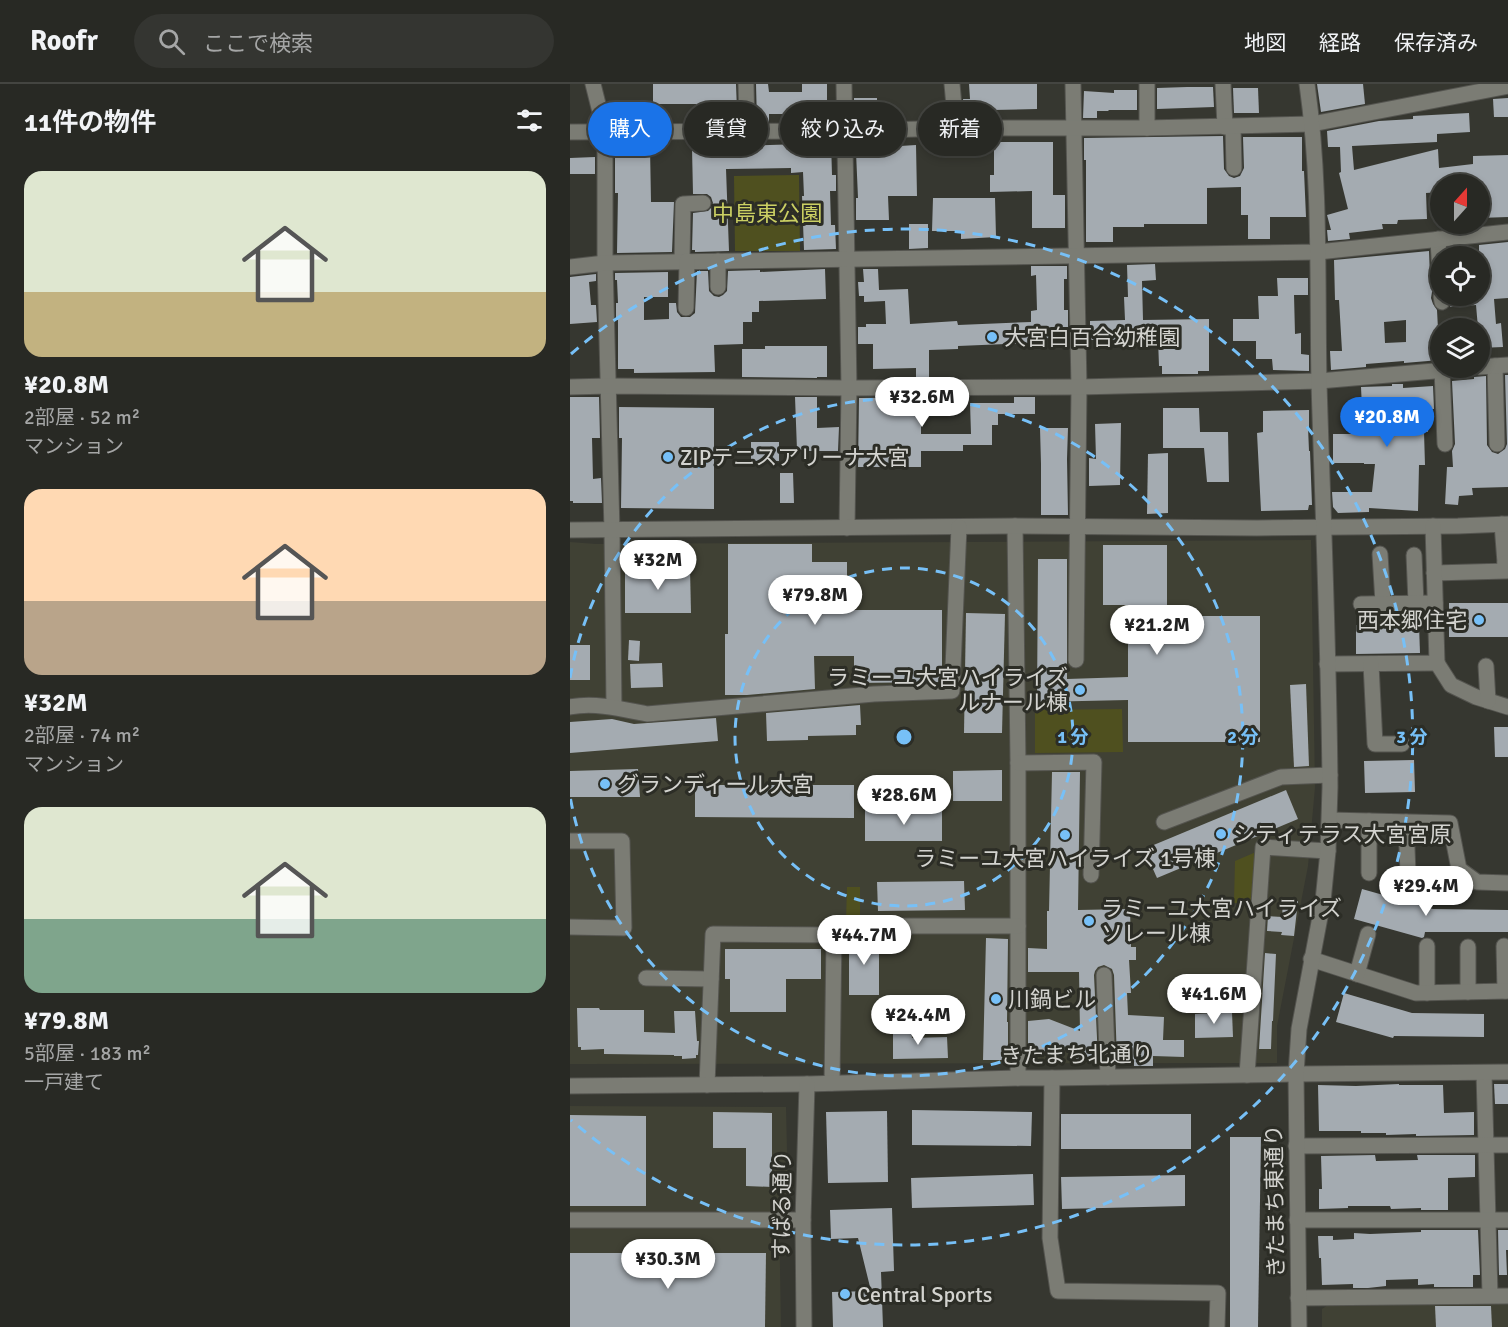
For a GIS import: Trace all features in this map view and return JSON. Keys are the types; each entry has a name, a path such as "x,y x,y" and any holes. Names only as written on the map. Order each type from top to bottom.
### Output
{"street":[{"path":"593,84 598,102"},
{"path":"746,84 746,102"},
{"path":"844,84 844,102"},
{"path":"952,84 954,102"},
{"path":"1073,84 1079,387 1076,660"},
{"path":"1147,84 1147,128"},
{"path":"1223,84 1234,168"},
{"name":"きたまち東通り","path":"1299,1327 1296,1074 1299,1029 1323,901 1330,820 1318,252 1312,124 1307,84"},
{"path":"1002,129 1312,124 1508,86"},
{"path":"570,132 588,132"},
{"path":"605,156 614,707"},
{"path":"846,156 849,388 847,528"},
{"path":"686,308 683,204 703,202"},
{"path":"570,267 605,263 685,261 1318,252 1508,232"},
{"path":"1438,239 1438,246"},
{"path":"718,261 718,287"},
{"path":"1497,444 1501,365"},
{"path":"570,387 1079,387 1319,381 1430,370"},
{"path":"1442,378 1445,444"},
{"path":"570,530 1016,526 1324,528 1505,524 1506,571 1434,573"},
{"path":"1016,526 1018,1077"},
{"path":"1433,526 1437,663 1451,685 1476,697 1508,707"},
{"path":"570,707 580,705 614,707 647,714 874,694 952,691 958,527"},
{"path":"1380,554 1383,603"},
{"path":"1414,555 1416,603"},
{"path":"1361,604 1435,603"},
{"path":"1327,664 1437,663"},
{"path":"1371,664 1375,744 1402,744"},
{"path":"1486,666 1488,701"},
{"path":"1018,763 1094,762 1091,875"},
{"path":"1164,822 1281,777 1330,775"},
{"path":"1330,820 1450,823 1459,869 1477,882 1508,883"},
{"path":"1369,821 1369,873"},
{"path":"1406,822 1408,874"},
{"path":"570,841 622,841 624,928 570,927"},
{"path":"1247,1075 1263,847 1328,851"},
{"path":"861,926 1018,926"},
{"path":"708,1085 713,934 834,935 832,1083"},
{"path":"1357,974 1368,934"},
{"path":"1427,946 1427,993"},
{"path":"1311,959 1416,993 1506,991 1504,946"},
{"path":"1468,947 1468,992"},
{"path":"1104,975 1108,1077"},
{"path":"646,978 711,979"},
{"path":"1484,1072 1490,1295"},
{"name":"きたまち北通り","path":"570,1086 807,1084 1018,1077 1508,1072"},
{"path":"1052,1078 1050,1238 1058,1291 1218,1293 1217,1327"},
{"name":"すばる通り","path":"804,1327 803,1220 807,1084"},
{"path":"1296,1146 1508,1145"},
{"path":"570,1220 803,1220"},
{"path":"1297,1220 1508,1220"},
{"path":"1298,1298 1508,1296"}],"shaded area":[{"path":"1311,540 1315,787 1308,866 1277,1026 1277,1063 570,1064 570,542 596,544"},
{"path":"570,1106 786,1107 788,1195 779,1208 781,1327 570,1327"},
{"path":"1508,1304 1508,1327 1322,1327 1322,1309 1328,1305"}],"green space":[{"name":"中島東公園","path":"799,175 800,251 735,251 734,176"},
{"path":"1122,709 1123,752 1035,753 1035,710"},
{"path":"1256,852 1253,904 1234,903 1235,861"},
{"path":"847,887 860,887 860,922 846,921"}],"building":[{"path":"653,84 736,84 737,102 672,104 672,102 653,102"},
{"path":"756,84 768,84 769,92 802,92 802,84 827,84 827,102 780,102 780,114 769,114 769,122 768,102 756,102"},
{"path":"969,84 1037,84 1037,109 1002,110 1002,102 963,102 963,99 970,99"},
{"path":"1317,84 1363,84 1365,104 1321,112"},
{"path":"1213,87 1214,107 1157,109 1157,88"},
{"path":"1233,88 1258,88 1259,113 1234,113"},
{"path":"1114,90 1137,90 1137,110 1097,111 1097,118 1083,118 1084,91 1114,93"},
{"path":"854,98 877,98 877,102 854,102"},
{"path":"1508,98 1508,117 1494,117 1493,99"},
{"path":"1469,113 1470,132 1437,134 1437,142 1352,146 1354,170 1438,149 1439,168 1473,164 1473,156 1508,155 1508,217 1490,218 1490,174 1430,174 1430,193 1426,193 1427,219 1398,220 1397,224 1382,224 1383,229 1349,233 1350,239 1328,241 1327,230 1331,230 1327,215 1348,209 1339,173 1341,172 1340,147 1328,147 1327,131 1379,121 1413,119 1413,116"},
{"path":"1223,136 1224,169 1229,176 1234,178 1240,176 1244,168 1243,137 1302,137 1306,217 1270,217 1270,239 1248,239 1248,215 1241,215 1241,187 1207,188 1207,224 1144,224 1144,227 1113,227 1113,242 1086,242 1084,138"},
{"path":"1002,142 1053,142 1053,195 1065,195 1065,228 1032,228 1032,191 990,192 990,175 994,175 994,156 1002,156"},
{"path":"768,145 780,145 780,156 831,156 832,175 836,175 836,191 830,191 831,225 835,225 836,249 804,250 803,172 791,173 791,168 726,169 729,251 695,252 692,250 693,213 708,211 713,203 707,194 693,194 692,156 768,156"},
{"path":"916,145 917,196 888,196 889,220 856,220 856,198 858,198 856,156 906,156 906,146"},
{"path":"615,156 650,156 651,202 674,202 672,252 617,253 618,193 615,193"},
{"path":"595,157 595,174 570,174 570,158"},
{"path":"933,198 995,198 996,237 961,239 961,231 932,231"},
{"path":"909,224 928,224 928,248 909,249"},
{"path":"1508,242 1508,298 1494,299 1496,324 1501,323 1503,347 1490,348 1490,318 1477,318 1476,306 1490,306 1490,246 1479,245"},
{"path":"1429,251 1430,306 1434,306 1437,310 1437,318 1430,318 1430,361 1366,364 1366,367 1331,370 1330,351 1342,351 1339,300 1335,300 1334,260","holes":["1406,320 1406,342 1385,343 1384,322"]},
{"path":"1155,264 1156,280 1142,281 1143,320 1209,319 1209,371 1198,371 1198,374 1162,374 1162,366 1159,366 1158,339 1090,340 1090,321 1125,320 1124,297 1128,297 1127,265"},
{"path":"1031,266 1067,266 1067,279 1064,279 1064,310 1068,310 1068,327 1052,328 1052,338 1030,339 1030,343 958,346 958,349 929,350 929,378 916,378 916,368 873,369 873,344 858,344 858,327 866,327 866,324 886,324 885,301 864,302 864,296 859,296 858,282 864,282 863,269 878,269 879,290 908,289 910,324 957,321 958,325 1031,322 1031,311 1037,310 1036,275 1031,276"},
{"path":"825,269 826,299 759,301 759,312 752,312 752,322 743,322 743,344 714,345 715,372 634,373 634,369 618,369 616,303 618,303 615,273 668,272 668,297 644,297 644,320 669,319 669,303 676,303 677,312 681,317 690,317 695,313 697,271 708,271 709,291 719,297 727,291 728,271"},
{"path":"596,274 596,281 589,282 591,305 596,305 597,322 570,324 570,277"},
{"path":"1277,278 1308,278 1308,295 1294,295 1295,334 1301,333 1301,354 1309,355 1309,371 1273,370 1272,359 1256,359 1256,341 1233,341 1233,319 1259,319 1258,296 1278,296"},
{"path":"765,346 827,346 827,377 742,377 742,349 765,349"},
{"path":"1505,375 1508,375 1508,487 1472,488 1473,495 1459,496 1458,505 1445,504 1447,467 1453,467 1452,451 1455,444 1452,381 1486,378 1487,445 1492,452 1498,454 1505,449 1507,444"},
{"path":"1392,384 1403,384 1403,388 1433,386 1434,409 1427,409 1428,432 1424,432 1425,465 1419,465 1418,511 1369,508 1369,512 1338,513 1333,507 1332,492 1372,492 1375,464 1333,463 1333,434 1367,434 1366,407 1362,408 1361,387 1392,386"},
{"path":"570,397 599,397 600,438 592,438 593,479 601,478 602,503 573,503 570,501"},
{"path":"795,397 817,397 817,428 839,427 838,451 797,450"},
{"path":"955,397 955,412 921,412 921,434 971,434 970,403 1014,403 1014,397 1035,397 1035,414 998,414 998,425 992,425 992,445 963,445 963,451 921,451 921,467 858,467 859,398"},
{"path":"619,407 714,408 714,509 621,508 622,438 619,438"},
{"path":"1163,408 1199,408 1200,432 1228,432 1229,482 1207,482 1204,448 1163,448"},
{"path":"1309,410 1312,505 1309,505 1308,510 1261,511 1257,433 1263,432 1263,411"},
{"path":"1121,423 1120,485 1089,486 1089,458 1096,459 1095,424"},
{"path":"1040,428 1068,428 1068,515 1041,515"},
{"path":"751,442 779,442 779,461 751,461"},
{"path":"1168,453 1168,513 1147,514 1148,454"},
{"path":"780,473 793,473 794,503 780,503"},
{"path":"728,544 812,544 812,562 847,562 847,610 942,610 942,682 854,683 854,656 814,656 815,689 725,695"},
{"path":"1103,545 1167,545 1167,616 1260,616 1260,742 1128,742 1128,700 1037,702 1038,559 1067,559 1067,679 1128,677 1128,605 1103,605"},
{"path":"625,568 690,568 691,613 625,613"},
{"name":"西本郷住宅","path":"1449,603 1508,603 1508,637 1449,637"},
{"path":"966,613 1005,614 1002,733 964,733"},
{"path":"1356,625 1419,625 1420,653 1356,654"},
{"path":"629,640 640,641 639,661 628,660"},
{"path":"570,645 590,645 590,680 570,680"},
{"path":"662,663 663,687 631,688 630,664"},
{"path":"1306,684 1309,766 1294,767 1290,685"},
{"path":"860,705 861,725 856,725 856,735 808,736 808,740 767,741 766,713"},
{"path":"716,718 718,741 570,753 570,722 612,719 634,724"},
{"path":"1494,727 1508,727 1508,757 1495,757"},
{"path":"1414,760 1415,792 1365,793 1364,761"},
{"name":"グランディール大宮","path":"638,769 640,797 570,797 570,771"},
{"path":"1002,770 1002,801 953,801 953,771"},
{"path":"1052,772 1080,772 1078,910 1130,909 1131,947 1136,947 1136,960 1129,960 1131,993 1127,993 1128,1015 1164,1017 1163,1040 1184,1040 1184,1057 1153,1056 1153,1066 1134,1066 1134,1060 1117,1060 1114,975 1112,969 1104,965 1098,967 1094,975 1098,1059 1076,1060 1076,1049 1028,1053 1028,1021 1049,1019 1080,1031 1079,972 1028,972 1028,948 1047,949"},
{"path":"695,785 854,785 854,818 695,817"},
{"name":"シティテラス大宮宮原","path":"1286,790 1298,819 1157,878 1144,849"},
{"path":"922,808 942,808 942,841 865,841 865,809 876,809 876,814 922,814"},
{"path":"964,881 965,910 878,911 877,882"},
{"path":"1362,889 1433,909 1508,910 1508,932 1425,932 1422,938 1354,919"},
{"path":"1283,901 1298,901 1294,936 1267,931 1268,916 1282,917"},
{"path":"879,936 879,995 849,995 849,937"},
{"name":"川鍋ビル","path":"986,938 1008,939 1008,1054 1006,1060 983,1060"},
{"path":"725,949 821,949 821,979 786,979 786,1012 730,1012 730,979 725,979"},
{"path":"1265,953 1276,954 1273,1021 1271,1049 1259,1049"},
{"path":"1344,993 1412,1013 1484,1014 1484,1037 1394,1036 1393,1038 1336,1022"},
{"path":"577,1008 644,1010 644,1032 675,1033 674,1011 695,1011 697,1041 699,1041 698,1055 696,1058 682,1059 682,1056 674,1055 604,1054 604,1049 581,1050 581,1047 578,1047"},
{"path":"1232,1012 1233,1037 1195,1038 1195,1014"},
{"path":"893,1030 911,1030 912,1038 947,1037 948,1058 893,1059"},
{"path":"1494,1084 1508,1084 1508,1104 1495,1104"},
{"path":"1318,1085 1443,1085 1444,1113 1474,1112 1474,1135 1416,1136 1416,1134 1361,1133 1361,1131 1319,1131"},
{"path":"912,1110 1032,1112 1031,1146 912,1145"},
{"path":"887,1111 888,1182 828,1183 826,1112"},
{"path":"713,1112 772,1113 772,1187 746,1186 746,1148 713,1148"},
{"path":"1061,1114 1191,1114 1191,1149 1061,1149"},
{"path":"570,1115 646,1116 646,1206 570,1206"},
{"path":"1230,1137 1261,1137 1258,1327 1230,1327"},
{"path":"1375,1155 1376,1161 1418,1160 1417,1155 1475,1155 1475,1177 1448,1178 1448,1210 1391,1209 1390,1206 1319,1209 1319,1189 1322,1189 1321,1156"},
{"path":"1033,1174 1034,1205 912,1208 911,1178"},
{"path":"1185,1175 1185,1206 1062,1209 1061,1177"},
{"path":"892,1208 894,1271 881,1272 883,1327 833,1327 832,1292 871,1291 858,1238 831,1239 830,1210"},
{"path":"1421,1230 1478,1230 1480,1275 1473,1275 1473,1287 1418,1285 1418,1279 1386,1280 1386,1286 1368,1288 1353,1288 1353,1284 1322,1285 1318,1236 1333,1236 1333,1240 1354,1239 1354,1233 1421,1232"},
{"path":"1498,1230 1508,1230 1507,1275 1499,1275"},
{"path":"570,1253 766,1253 765,1327 570,1327"},
{"path":"1435,1306 1491,1306 1492,1327 1436,1327"}],"place":[{"name":"大宮白百合幼稚園","path":"992,337"},
{"name":"ZIPテニスアリーナ大宮","path":"668,457"},
{"name":"西本郷住宅","path":"1479,620"},
{"name":"ラミーユ大宮ハイライズ ルナール棟","path":"1080,690"},
{"name":"グランディール大宮","path":"605,784"},
{"name":"シティテラス大宮宮原","path":"1221,834"},
{"name":"ラミーユ大宮ハイライズ 1号棟","path":"1065,835"},
{"name":"ラミーユ大宮ハイライズ ソレール棟","path":"1089,921"},
{"name":"川鍋ビル","path":"996,999"},
{"name":"Central Sports","path":"845,1294"}]}
